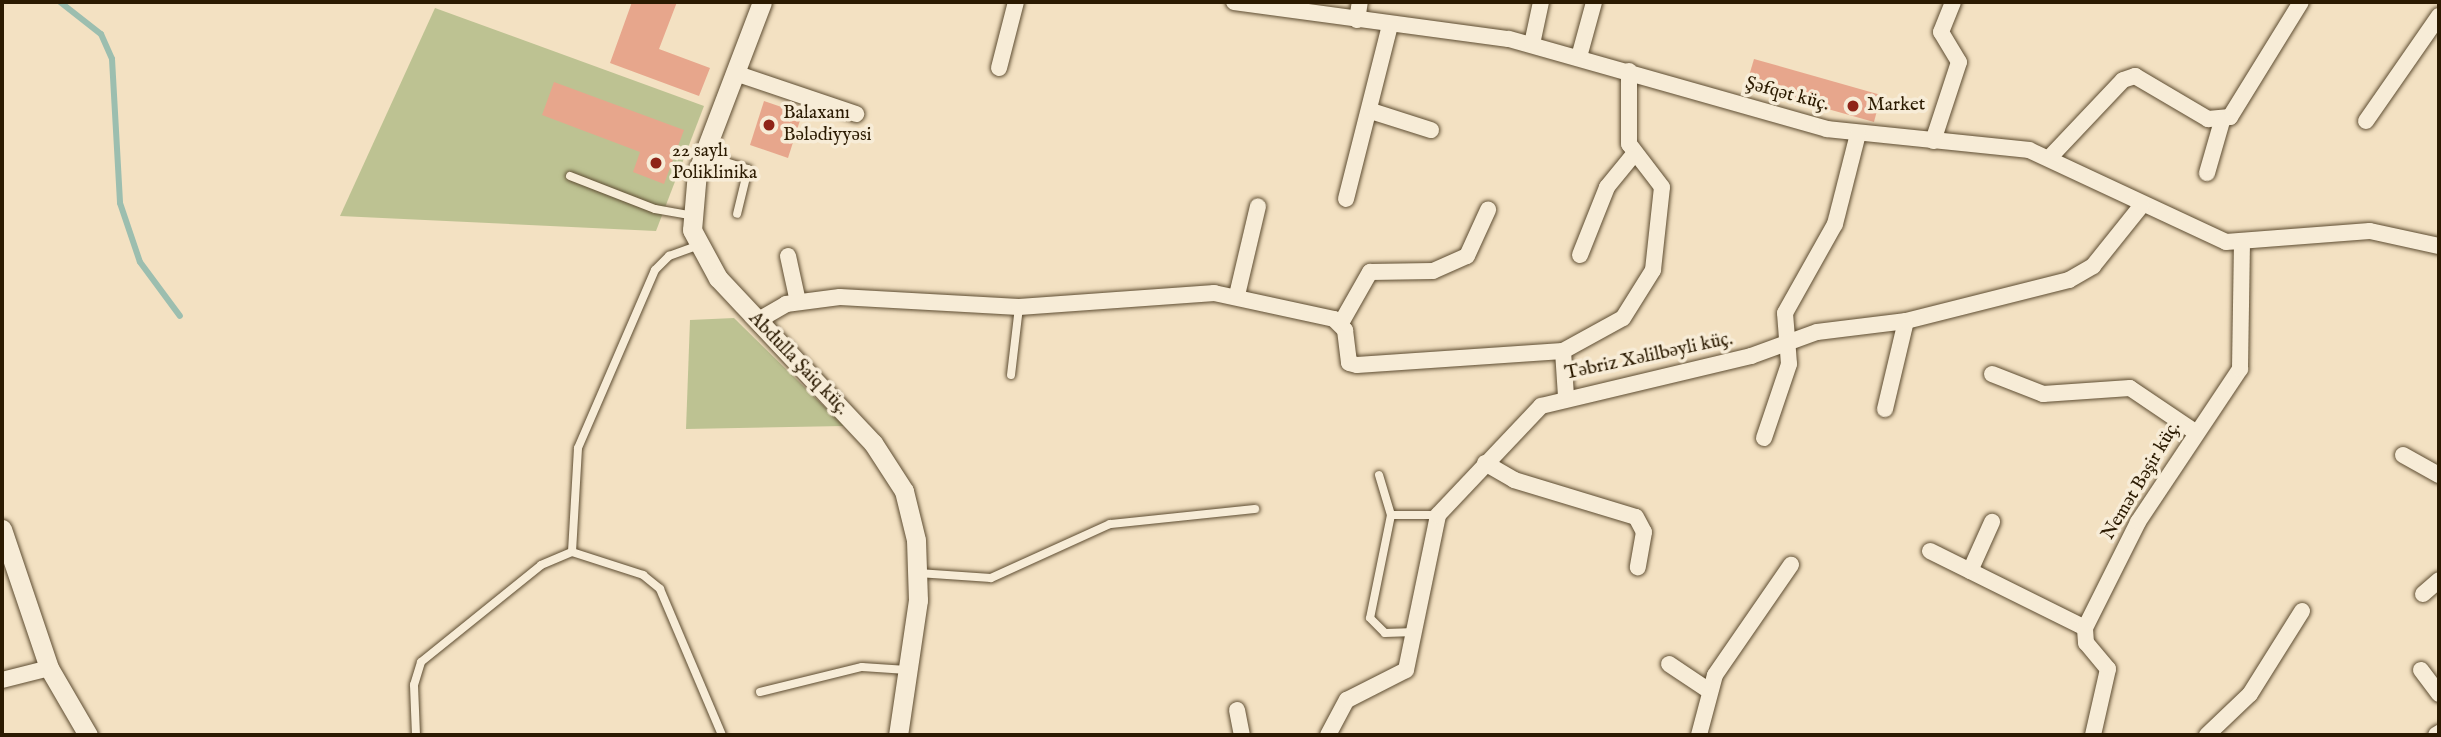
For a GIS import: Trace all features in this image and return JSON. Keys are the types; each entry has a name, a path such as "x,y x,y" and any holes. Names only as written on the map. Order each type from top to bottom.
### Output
{"street":[{"name":"Abdulla Şaiq küç.","path":"762,2 704,155 689,215 697,246 757,321 888,461 910,509 918,573 909,670 898,735"},
{"path":"999,68 1016,2"},
{"name":"Şəfqət küç.","path":"1234,2 1532,44 1858,134 2052,155 2141,206 2242,243"},
{"path":"1357,20 1360,2"},
{"path":"1532,44 1541,2"},
{"path":"1579,57 1594,2"},
{"path":"1933,141 1959,62 1941,32 1953,2"},
{"path":"2207,173 2222,121 2238,110 2301,2"},
{"path":"2366,121 2439,16"},
{"path":"1346,199 1371,111 1390,25"},
{"path":"1488,210 1467,256 1433,271 1370,272 1341,323 1345,355 1357,365 1563,351 1623,318 1653,270 1662,187 1634,154 1625,93 1629,71"},
{"path":"735,73 856,114"},
{"path":"2052,155 2123,80 2135,76 2222,121"},
{"path":"1371,111 1431,130"},
{"path":"1765,438 1787,374 1785,313 1835,224 1858,134"},
{"path":"1580,256 1607,187 1634,154"},
{"path":"1237,295 1258,206"},
{"name":"Təbriz Xəlilbəyli küç.","path":"1328,735 1347,700 1406,670 1415,632 1427,548 1438,515 1530,413 1566,396 1785,344 1817,332 1906,321 2013,298 2083,273 2141,206"},
{"path":"2242,243 2262,234 2370,231 2439,246"},
{"name":"Nemət Bəşir küç.","path":"2085,628 2138,523 2195,432 2240,369 2242,243"},
{"path":"788,256 798,302"},
{"path":"757,321 798,302 840,297 1019,307 1158,292 1237,295 1341,323"},
{"path":"1885,409 1906,321"},
{"path":"1563,351 1566,396"},
{"path":"1992,374 2043,394 2130,388 2195,432"},
{"path":"2403,454 2439,475"},
{"path":"1485,463 1514,480 1636,517 1644,533 1638,566"},
{"path":"1970,571 1993,522"},
{"path":"2,529 49,668 88,735"},
{"path":"1930,551 2085,628 2086,643 2108,668 2093,735"},
{"path":"1699,735 1708,690 1791,565"},
{"path":"2423,594 2439,580"},
{"path":"2207,735 2250,694 2302,611"},
{"path":"1669,664 1708,690"},
{"path":"2,680 49,668"},
{"path":"2421,670 2439,694"},
{"path":"1237,710 1242,735"}],"lane":[{"path":"704,155 748,169 737,214"},
{"path":"570,176 655,209 689,215"},
{"path":"572,552 578,448 655,270 670,256 697,246"},
{"path":"1011,375 1019,307"},
{"path":"1379,475 1391,515 1370,618 1385,633 1415,632"},
{"path":"918,573 990,578 1110,524 1255,509"},
{"path":"1391,515 1438,515"},
{"path":"416,735 414,685 421,662 541,565 572,552 643,575 660,589 722,735"},
{"path":"760,692 862,667 909,670"}],"green space":[{"path":"435,8 704,106 656,231 340,216"},
{"path":"734,318 844,426 686,429 690,320"}],"building":[{"path":"632,2 677,2 659,49 710,68 699,96 610,63"},
{"path":"1754,59 1881,95 1874,122 1746,86"},
{"path":"554,82 684,130 664,184 633,172 640,152 542,115"},
{"path":"764,101 802,114 788,158 750,145"}],"waterway":[{"path":"60,2 101,34 112,59 120,203 140,262 180,316"}],"place":[{"name":"Market","path":"1853,106"},
{"name":"Balaxanı Bələdiyyəsi","path":"769,125"},
{"name":"22 saylı Poliklinika","path":"656,163"}]}
